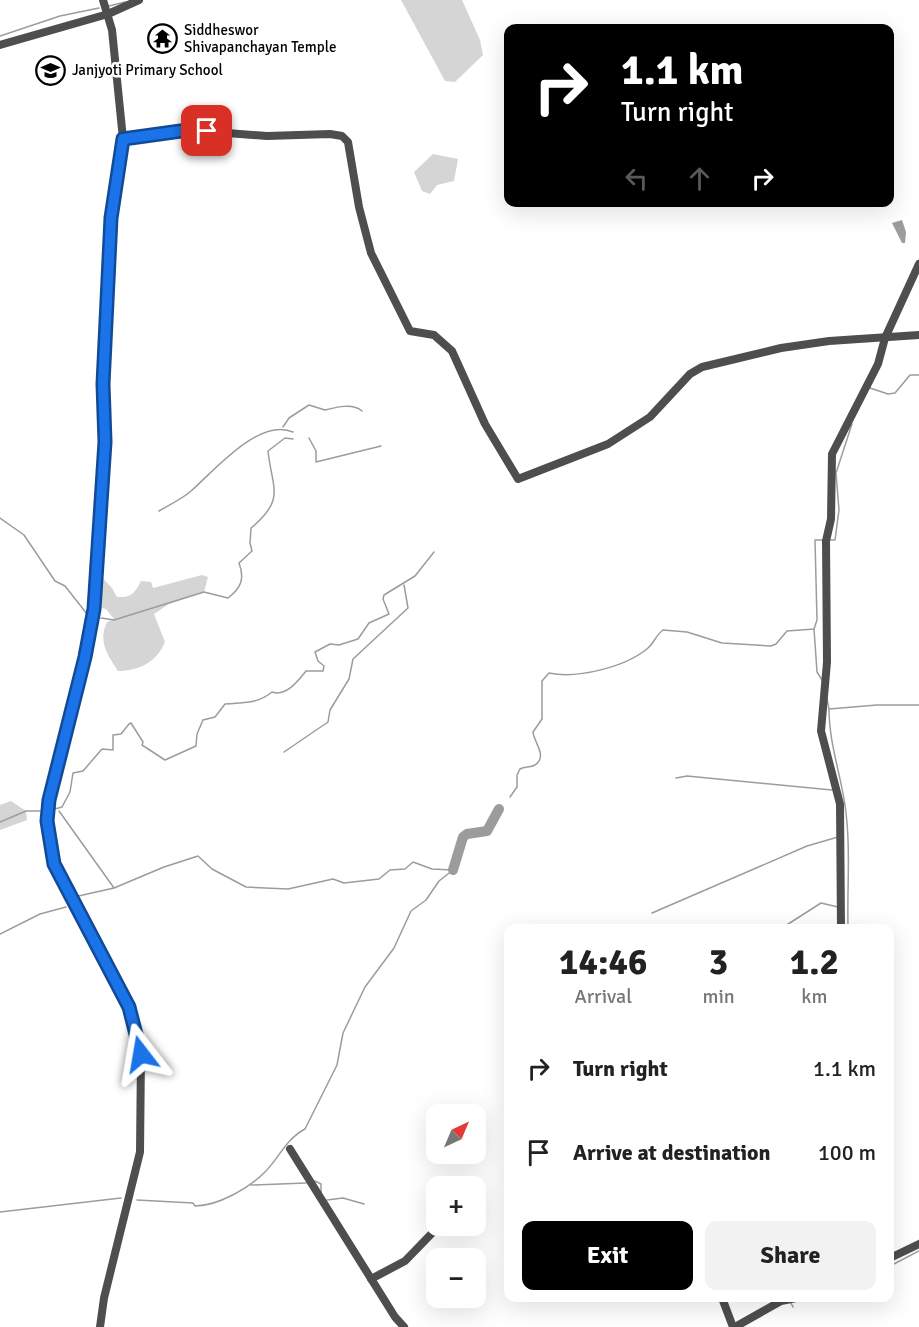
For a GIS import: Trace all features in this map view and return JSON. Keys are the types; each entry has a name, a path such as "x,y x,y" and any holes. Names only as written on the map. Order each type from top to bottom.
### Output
{"street":[{"path":"100,1327 104,1298 140,1152 141,1054 129,1007 54,864 47,809 85,657 94,609 105,442 103,384 111,218 123,139 116,58 108,14 103,0"},
{"path":"0,45 108,14 139,0"},
{"path":"123,139 188,130 267,136 342,136 348,142 359,207 375,261 410,331 434,335 452,351 485,424 518,479 608,444 650,417 690,374 702,367 781,348 829,341 919,335"},
{"path":"841,924 840,804 821,731 827,662 825,541 831,519 832,454 878,364 885,338 919,264"},
{"path":"290,1149 371,1279 404,1327"},
{"path":"371,1279 405,1261 429,1236"},
{"path":"894,1256 919,1244"},
{"path":"725,1302 734,1327 778,1302"},
{"path":"751,1318 752,1327"}],"shaded area":[{"path":"401,0 462,0 480,40 483,55 455,82 445,81"},
{"path":"433,154 458,159 454,181 437,185 430,194 422,191 414,172"},
{"path":"902,220 906,232 905,243 902,243 892,223"},
{"path":"89,564 112,588 117,597 132,594 141,581 151,582 153,588 202,575 208,577 204,592 169,604 154,614 165,642 157,655 140,667 118,671 107,653 103,635 107,622 114,619 106,609 90,605"},
{"path":"11,801 26,811 27,820 0,830 0,805"}],"waterway":[{"path":"109,6 125,2"},
{"path":"0,36 60,16 99,8"},
{"path":"870,388 888,394 895,393 910,375 919,375"},
{"path":"283,427 289,418 309,405 325,410 350,406 362,411"},
{"path":"830,540 835,540 839,510 836,473 852,424"},
{"path":"159,511 187,494 238,448 252,439 266,432 280,429 293,432"},
{"path":"101,618 114,620 204,592 228,598 241,583 242,574 239,563 252,551 251,528 262,518 273,501 274,484 268,451 285,438 293,439"},
{"path":"309,438 316,451 316,462 381,446"},
{"path":"0,518 24,535 55,581 65,586 87,614"},
{"path":"510,797 517,787 517,775 520,769 535,765 540,758 533,732 542,719 542,681 549,673 587,673 614,666 639,655 663,630 687,632 722,643 771,646 776,644 787,631 814,629 817,620 815,540 823,540"},
{"path":"51,810 62,807 70,792 73,773 83,771 102,749 113,750 113,735 121,734 129,724 131,723 143,742 142,745 165,760 196,746 197,734 203,720 215,717 225,704 255,701 272,692 282,692 291,687 306,671 323,671 324,666 318,661 315,652 330,644 339,645 358,639 369,623 389,614 383,599 384,595 415,576 434,552"},
{"path":"284,752 328,722 330,710 349,679 353,659 408,608 404,585"},
{"path":"814,629 817,672 822,680"},
{"path":"827,699 829,709 877,705 919,705"},
{"path":"829,709 831,733 847,820 848,924"},
{"path":"676,778 687,776 832,790"},
{"path":"453,870 463,837 467,834 487,831 499,809"},
{"path":"0,822 26,811 40,811"},
{"path":"59,811 114,888 164,867 198,856 212,869 246,887 288,889 333,879 344,883 379,879 390,870 405,869 413,862 432,869 452,870"},
{"path":"652,913 807,846 838,837"},
{"path":"137,1200 193,1203 195,1206 213,1203 251,1184 270,1167 288,1143 305,1129 337,1065 343,1033 365,987 394,948 411,911 426,900 439,881 453,870"},
{"path":"74,897 114,888"},
{"path":"788,924 821,903 838,907"},
{"path":"0,934 40,914 66,907"},
{"path":"315,1181 321,1184 321,1193"},
{"path":"251,1185 306,1183"},
{"path":"0,1212 121,1198"},
{"path":"327,1200 343,1198 364,1204"},
{"path":"894,1264 919,1251"},
{"path":"790,1302 793,1307"}],"place":[{"name":"Siddheswor Shivapanchayan Temple","path":"163,39"},
{"name":"Janjyoti Primary School","path":"51,70"}],"route":[{"path":"141,1054 129,1007 54,864 47,809 85,657 94,609 99,500 105,442 103,384 111,218 123,139 188,130 207,131"}]}
